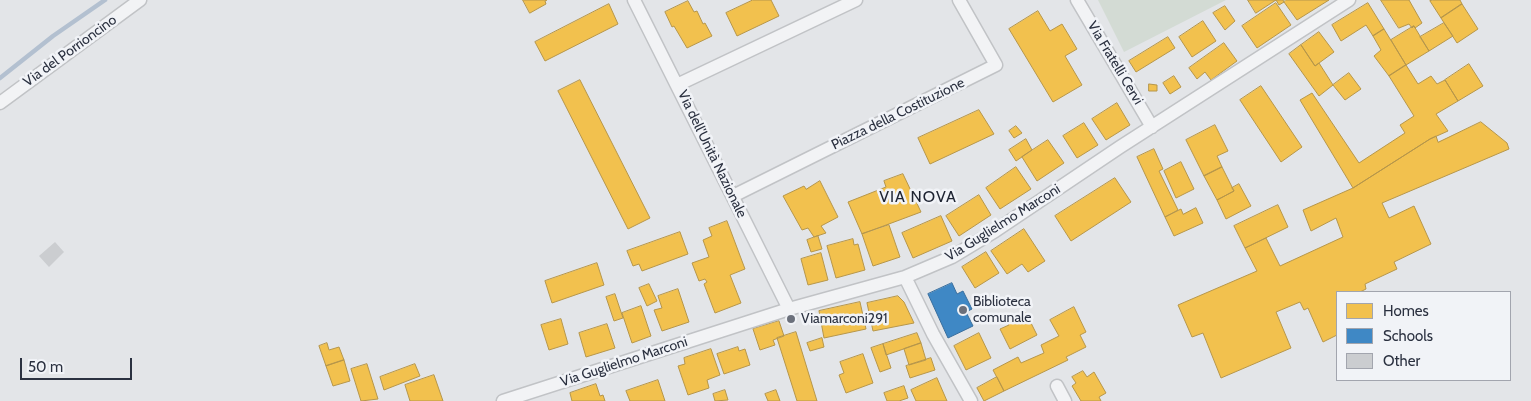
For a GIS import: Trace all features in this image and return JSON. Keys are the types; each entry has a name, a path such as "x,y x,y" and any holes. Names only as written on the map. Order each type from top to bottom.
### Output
{"street":[{"name":"Via del Porrioncino","path":"0,103 140,0"},
{"name":"Via dell'Unità Nazionale","path":"634,0 789,309"},
{"path":"678,85 856,0"},
{"name":"Piazza della Costituzione","path":"733,196 996,65 959,0"},
{"name":"Via Fratelli Cervi","path":"1077,0 1152,127"},
{"name":"Via Guglielmo Marconi","path":"503,401 789,309 906,277 952,257 1350,0"},
{"path":"906,277 933,334 971,401"},
{"path":"1057,386 1066,401"}],"shaded area":[{"path":"1098,0 1226,0 1124,52"}],"building: Homes":[{"path":"523,0 547,0 545,1 546,4 530,13"},
{"path":"753,0 771,0 779,16 737,36 726,13"},
{"path":"1248,0 1276,0 1256,13"},
{"path":"1276,0 1283,0 1284,2 1279,5"},
{"path":"1286,0 1329,0 1297,20 1284,2"},
{"path":"1381,0 1409,0 1422,23 1415,28 1414,26 1412,28 1409,24 1399,28"},
{"path":"1460,0 1462,4 1441,18 1430,1"},
{"path":"688,1 694,12 697,11 703,24 705,23 712,36 687,48 674,26 672,27 665,12"},
{"path":"1276,3 1291,25 1257,48 1242,26"},
{"path":"1368,3 1384,29 1373,36 1366,25 1341,41 1332,25"},
{"path":"609,4 618,24 545,61 535,42"},
{"path":"1462,4 1478,29 1457,43 1441,18"},
{"path":"1225,6 1235,21 1225,30 1213,13"},
{"path":"1038,11 1050,31 1062,24 1077,49 1065,56 1082,85 1053,102 1009,29"},
{"path":"1203,21 1216,41 1192,57 1179,37"},
{"path":"1444,23 1453,36 1429,51 1420,37"},
{"path":"1414,26 1429,51 1406,65 1391,40"},
{"path":"1384,29 1406,65 1389,76 1374,56 1381,50 1373,36"},
{"path":"1319,32 1334,52 1315,66 1301,45"},
{"path":"1168,37 1175,48 1136,72 1129,61"},
{"path":"1224,43 1237,61 1211,80 1205,72 1197,79 1189,68"},
{"path":"1301,45 1315,66 1319,63 1333,85 1319,96 1289,54"},
{"path":"1469,64 1483,86 1458,101 1445,80"},
{"path":"1406,65 1418,84 1431,76 1437,84 1445,80 1458,101 1436,114 1448,131 1430,139 1353,188 1300,100 1312,93 1359,163 1405,133 1400,125 1414,116 1389,76"},
{"path":"1349,73 1361,89 1345,100 1333,85"},
{"path":"1174,76 1181,87 1170,94 1163,83"},
{"path":"580,80 650,218 628,229 558,91"},
{"path":"1149,84 1157,85 1157,91 1149,91"},
{"path":"1261,86 1302,147 1281,162 1240,100"},
{"path":"1117,103 1130,125 1106,140 1092,119"},
{"path":"979,110 994,134 930,164 918,138"},
{"path":"1481,122 1507,143 1509,149 1382,203 1389,218 1414,206 1431,244 1394,262 1397,269 1365,284 1366,289 1362,291 1336,291 1336,336 1323,342 1308,308 1304,310 1300,302 1276,312 1291,348 1221,378 1203,333 1192,337 1178,305 1257,271 1245,248 1266,238 1280,266 1343,237 1336,218 1311,231 1303,210 1353,188 1436,136 1438,142"},
{"path":"1084,123 1098,145 1077,158 1063,136"},
{"path":"1215,125 1228,151 1217,156 1222,167 1204,176 1186,140"},
{"path":"1016,126 1022,133 1014,138 1009,131"},
{"path":"1026,139 1032,150 1016,161 1009,150"},
{"path":"1048,140 1064,163 1037,181 1022,157"},
{"path":"1154,149 1163,169 1159,171 1178,210 1165,217 1137,157"},
{"path":"1181,162 1194,189 1176,198 1164,171"},
{"path":"1016,167 1031,189 1000,209 986,188"},
{"path":"1222,167 1234,191 1217,200 1204,176"},
{"path":"903,174 921,212 862,234 848,202 886,187 884,181"},
{"path":"1115,178 1131,202 1071,241 1055,216"},
{"path":"820,181 838,217 821,226 826,233 814,237 808,228 802,230 783,196 804,186 806,189"},
{"path":"1239,184 1251,206 1226,219 1217,200 1234,191 1232,188"},
{"path":"979,195 991,215 959,236 946,216"},
{"path":"1278,205 1288,227 1245,248 1234,226"},
{"path":"1196,208 1203,223 1174,236 1165,217 1181,209 1183,214"},
{"path":"941,216 952,241 913,258 902,233"},
{"path":"727,221 745,269 730,275 741,303 715,313 704,284 707,282 705,279 699,281 692,263 709,257 703,240 712,236 709,228"},
{"path":"889,225 900,257 873,266 862,234"},
{"path":"1024,229 1045,261 1028,272 1022,264 1007,274 991,251"},
{"path":"680,232 688,254 642,271 639,264 633,266 627,251"},
{"path":"818,236 822,249 811,252 807,240"},
{"path":"853,239 854,245 858,244 865,270 836,278 827,246"},
{"path":"986,252 999,273 975,288 962,267"},
{"path":"821,253 828,280 808,285 801,259"},
{"path":"597,263 604,285 552,303 545,281"},
{"path":"649,284 657,301 647,306 639,288"},
{"path":"678,289 689,322 662,331 654,310 662,308 658,296"},
{"path":"615,294 623,318 614,321 606,297"},
{"path":"898,296 904,302 914,323 873,331 867,303"},
{"path":"860,302 866,329 824,338 819,311"},
{"path":"641,306 651,336 632,343 622,313"},
{"path":"1074,307 1086,332 1080,335 1086,347 1066,357 1068,360 1004,391 993,370 1018,357 1021,363 1044,353 1041,345 1059,336 1050,320"},
{"path":"1026,313 1037,335 1010,349 1000,329"},
{"path":"561,319 568,344 549,350 541,325"},
{"path":"779,321 784,336 773,340 775,345 760,350 753,329"},
{"path":"607,324 615,348 586,357 579,333"},
{"path":"796,332 817,401 797,401 777,338"},
{"path":"917,333 921,343 886,355 883,344"},
{"path":"979,333 991,358 966,370 954,346"},
{"path":"822,338 824,347 810,351 807,343"},
{"path":"327,343 329,350 339,347 344,360 326,366 319,346"},
{"path":"921,343 926,360 909,365 904,349"},
{"path":"883,344 891,368 880,372 871,348"},
{"path":"738,347 739,351 745,349 750,365 724,374 717,354"},
{"path":"711,349 720,375 707,380 709,388 688,395 678,366 685,364 684,358"},
{"path":"863,354 873,383 846,393 839,375 844,373 840,362"},
{"path":"931,358 935,370 910,378 906,366"},
{"path":"344,360 350,381 333,386 326,366"},
{"path":"367,364 378,399 361,401 351,369"},
{"path":"415,364 420,376 384,390 380,377"},
{"path":"1083,371 1087,377 1094,372 1106,393 1099,397 1101,401 1081,401 1072,386 1076,383 1072,377"},
{"path":"434,375 443,401 410,401 405,385"},
{"path":"997,377 1004,391 984,401 977,388"},
{"path":"937,378 947,401 916,401 911,390"},
{"path":"658,380 665,401 630,401 626,391"},
{"path":"596,384 600,396 603,395 605,401 572,401 570,393"},
{"path":"904,386 908,398 899,401 887,401 884,393"},
{"path":"725,390 728,400 715,401 713,394"},
{"path":"776,390 780,401 768,401 765,394"}],"building: Schools":[{"path":"952,283 957,294 963,291 972,309 966,312 973,326 948,338 928,294"}],"building: Other":[{"path":"55,242 64,252 49,267 39,256"}],"waterway":[{"path":"0,78 53,36 105,0"}],"place":[{"name":"Biblioteca comunale","path":"963,310"},
{"name":"Viamarconi291","path":"791,319"}],"district":[{"name":"VIA NOVA","path":"918,197"}]}
